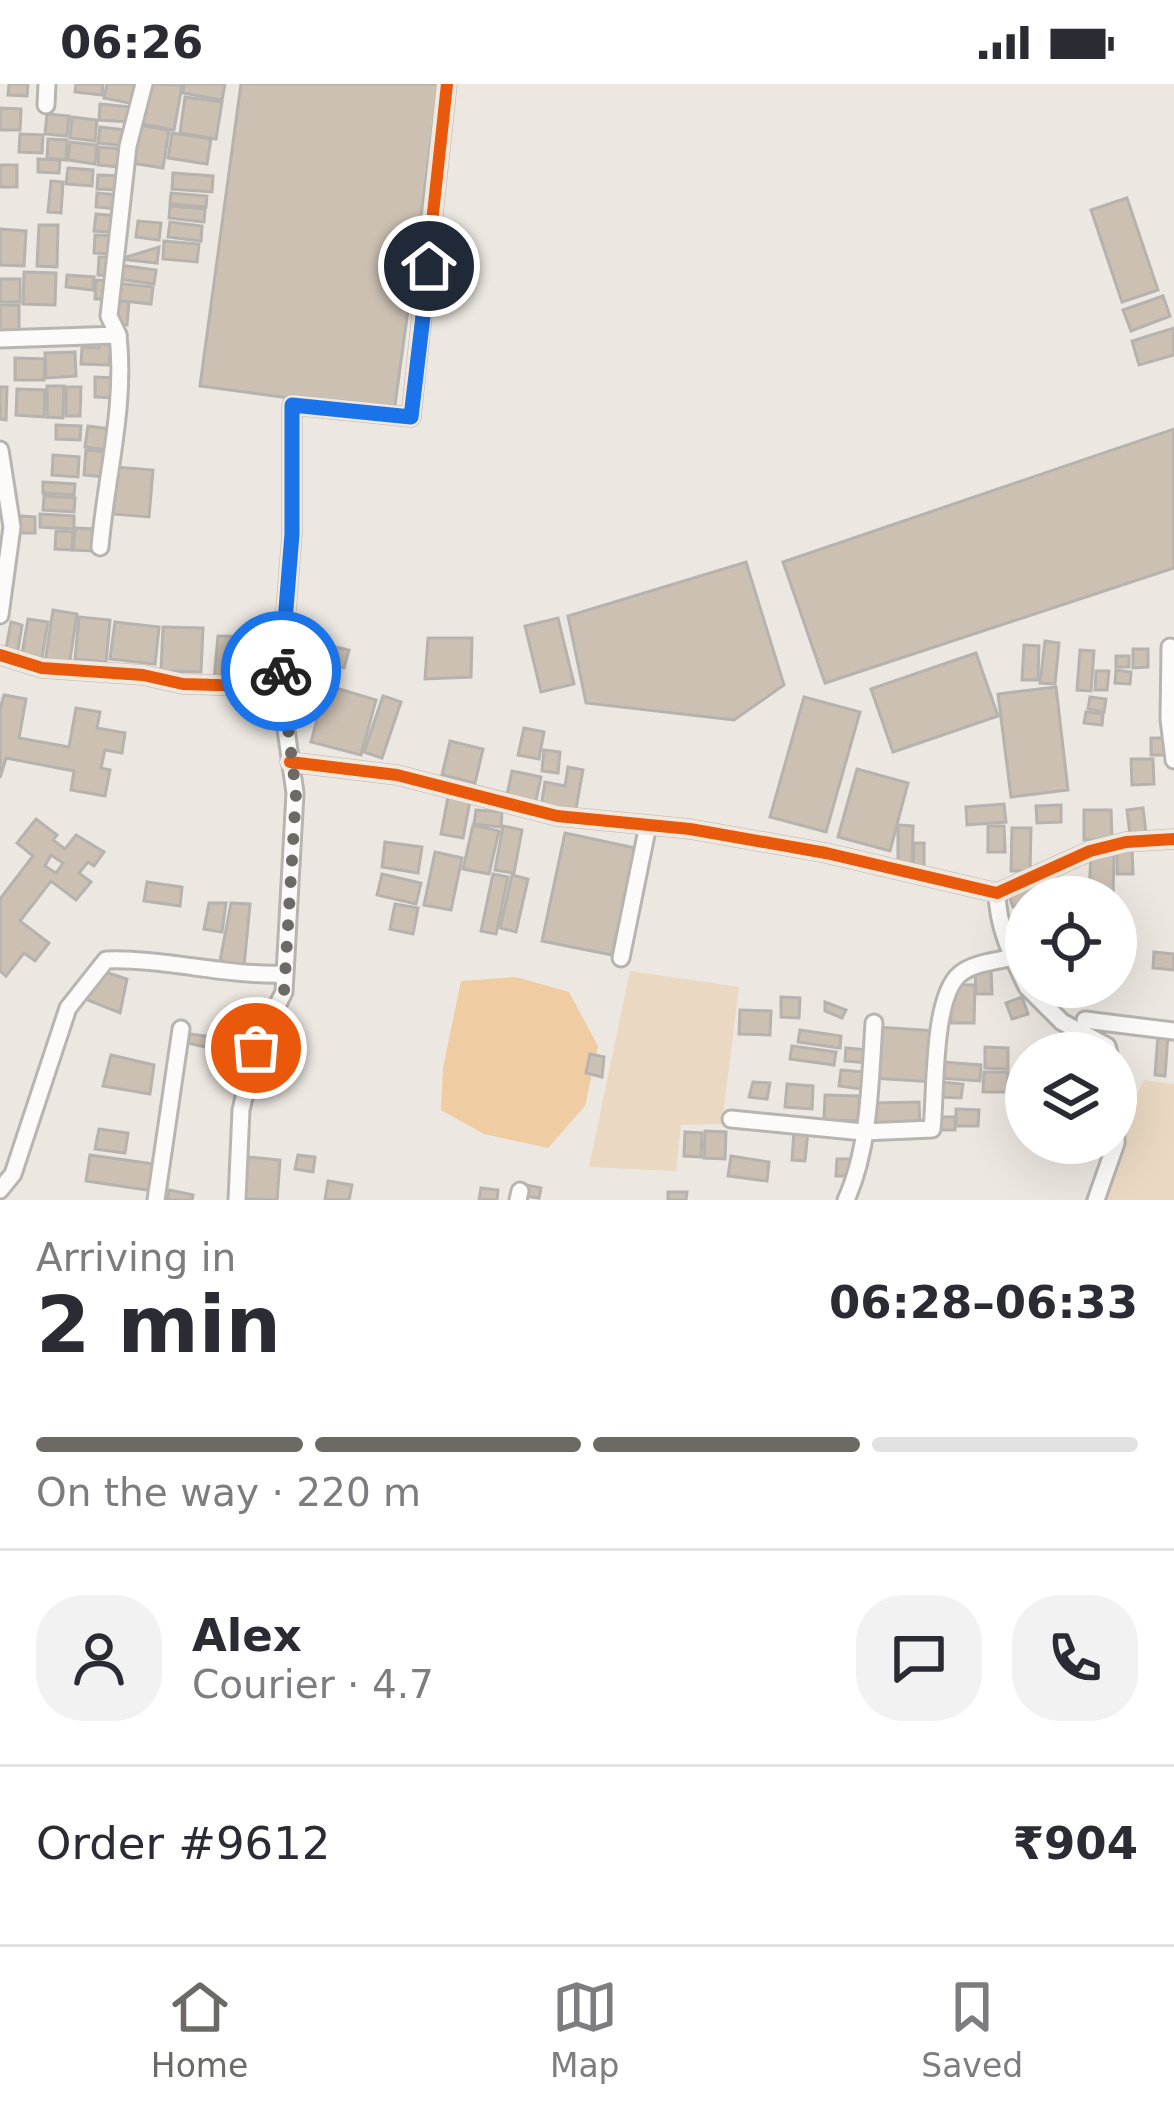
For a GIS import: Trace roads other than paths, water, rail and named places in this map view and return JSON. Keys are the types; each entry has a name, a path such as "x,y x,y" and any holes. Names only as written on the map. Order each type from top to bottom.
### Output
{"street":[{"path":"46,105 47,84"},
{"path":"100,547 117,433 121,368 118,335 109,316 128,146 144,84"},
{"path":"237,1200 241,1110 256,1048 284,992 296,793 280,686 292,534 292,405 411,417 447,84"},
{"path":"0,339 118,335"},
{"path":"0,450 12,527 0,615"},
{"path":"1170,646 1168,719 1174,760"},
{"path":"0,655 42,668 143,675 184,684 280,686"},
{"path":"290,762 397,775 557,816 826,853 998,893 1090,850 1174,839"},
{"path":"621,958 648,825"},
{"path":"998,893 1005,944"},
{"path":"0,1190 13,1174 68,1008 106,960 138,959 241,976 284,974"},
{"path":"730,1118 863,1132 932,1130 941,1019 950,985 964,969 1005,959"},
{"path":"1048,1008 1081,1032"},
{"path":"1084,1020 1174,1031"},
{"path":"846,1200 863,1132 874,1023"},
{"path":"156,1200 181,1029"},
{"path":"1096,1200 1109,1164"}]}
